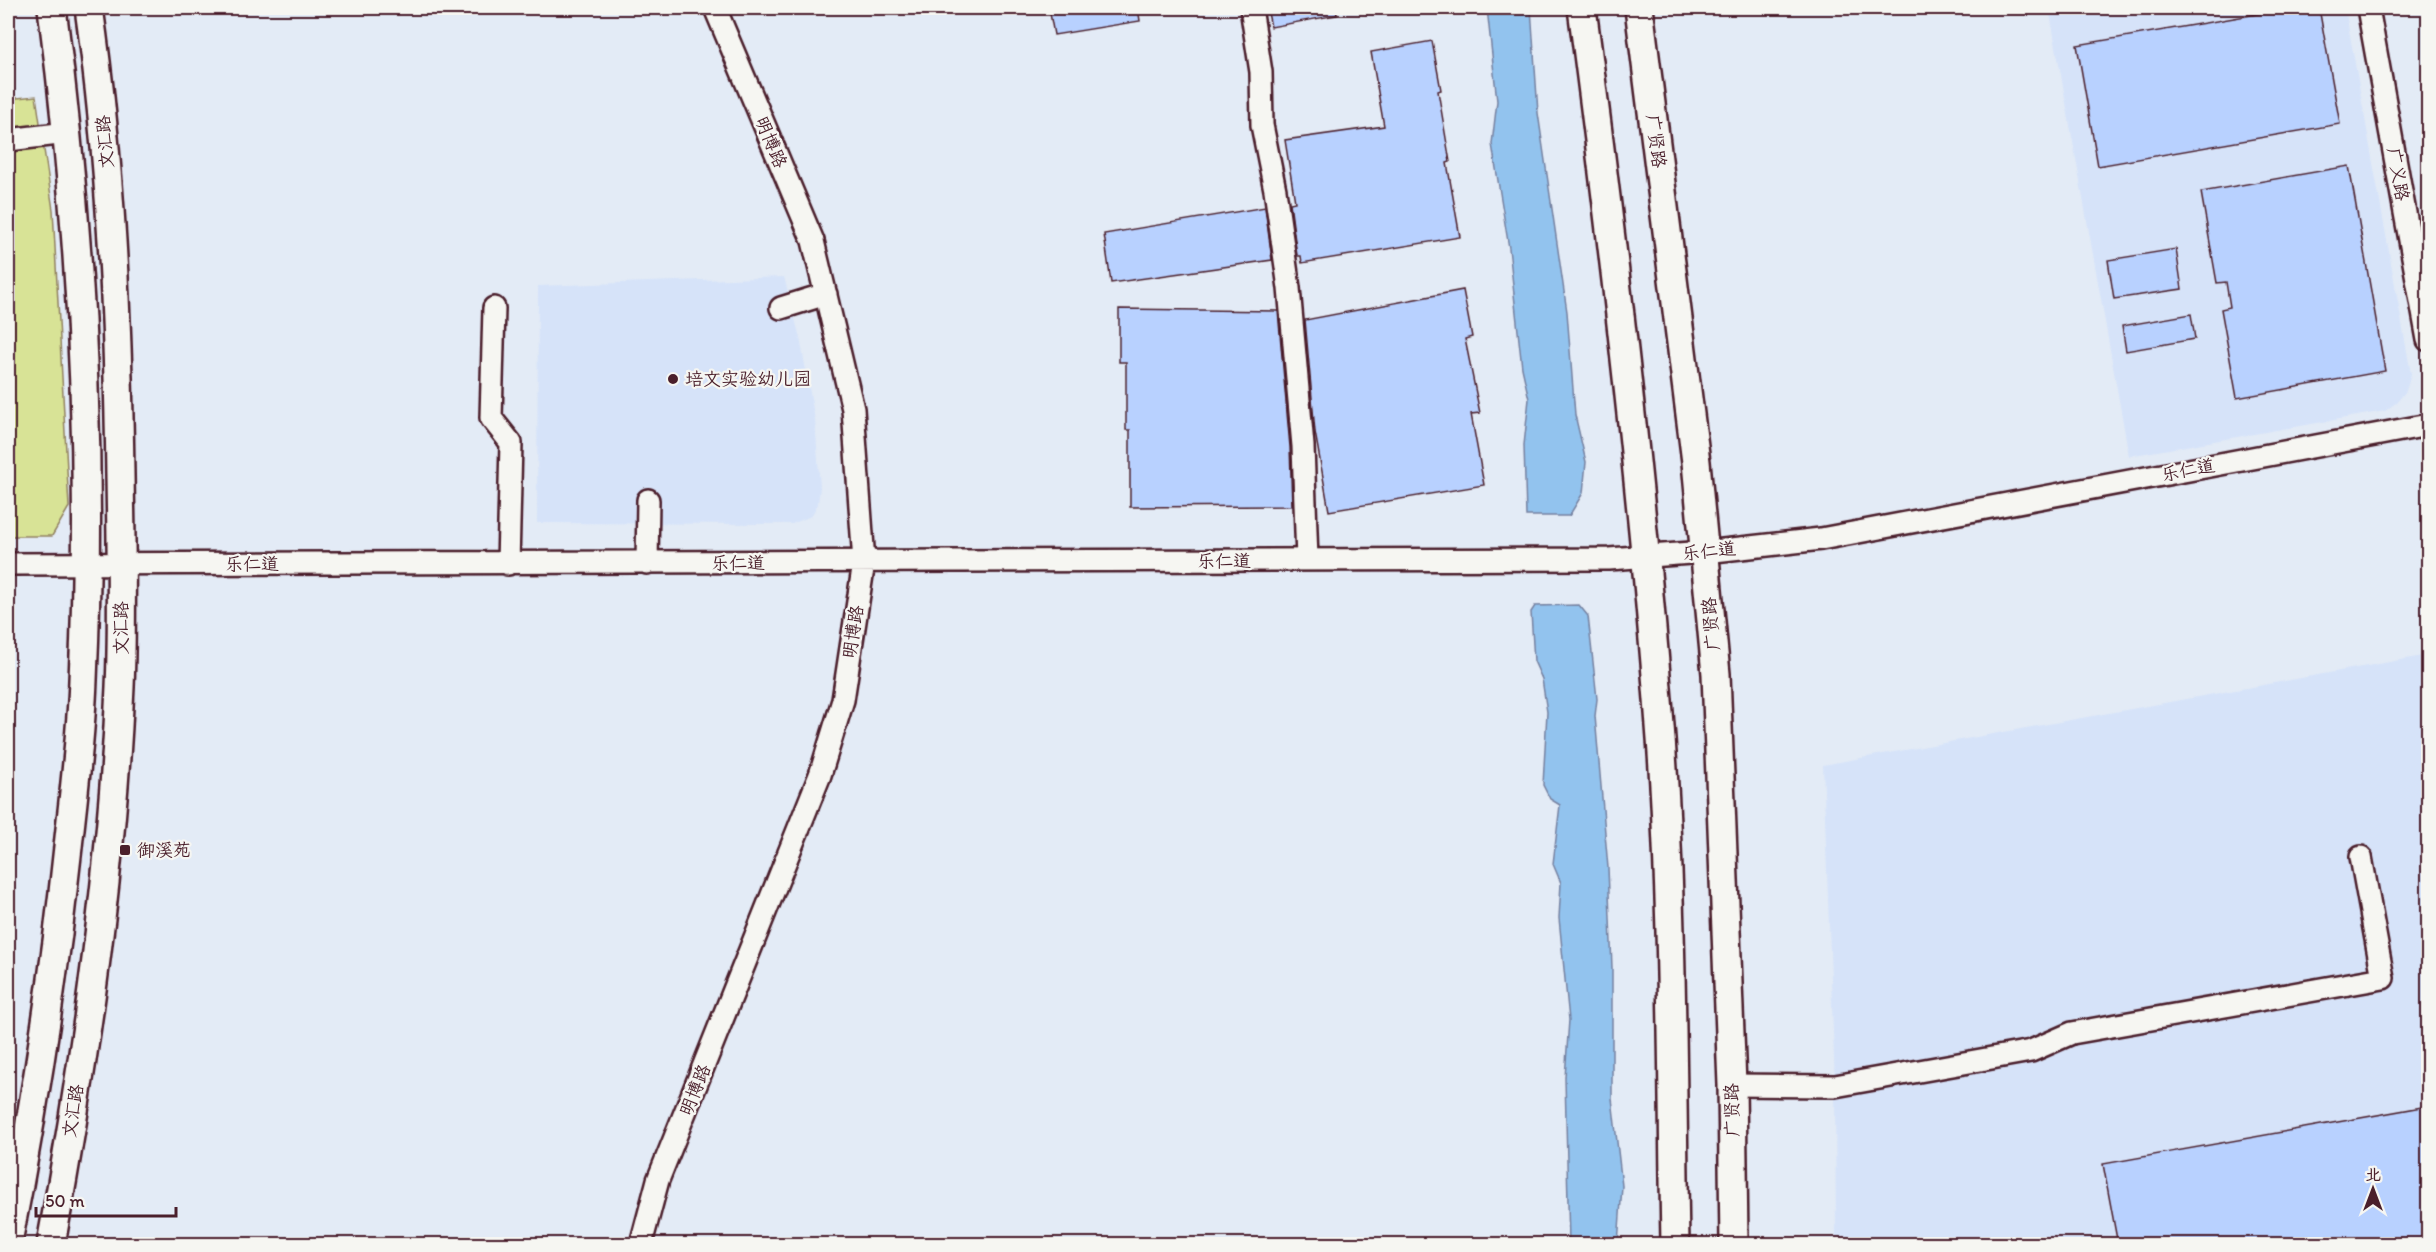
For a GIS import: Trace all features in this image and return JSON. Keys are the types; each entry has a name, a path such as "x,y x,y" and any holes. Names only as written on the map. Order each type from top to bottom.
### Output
{"main road":[{"name":"文汇路","path":"8,1242 48,1015 65,878 83,681 85,564 83,395 67,133 52,8"},
{"name":"文汇路","path":"51,1245 92,988 109,837 120,686 118,341 114,251 103,120 89,8"},
{"path":"1582,8 1622,327 1661,741 1666,841 1675,1245"},
{"name":"广贤路","path":"1639,8 1696,462 1716,674 1732,1084 1734,1245"}],"street":[{"name":"明博路","path":"641,1245 658,1180 820,775 843,700 864,562 853,409 813,241 715,8"},
{"path":"1251,8 1261,72 1262,125 1275,190 1291,300 1303,446 1306,560"},
{"name":"广义路","path":"2368,8 2428,340"},
{"path":"8,140 67,133"},
{"path":"781,308 825,294"},
{"path":"494,308 491,418 511,442 508,564"},
{"name":"乐仁道","path":"8,564 508,564 1645,557 1821,539 2428,424"},
{"path":"647,563 648,500"},
{"path":"1732,1084 1835,1086 2031,1051 2072,1033 2383,978 2361,857"}],"shaded area":[{"path":"2049,8 2345,8 2411,374 2406,391 2397,402 2385,411 2129,456"},
{"name":"培文实验幼儿园","path":"784,277 800,338 815,420 820,487 818,504 811,516 792,524 537,523 538,286"},
{"path":"2428,655 2428,1244 1836,1244 1835,1086 1823,765"}],"green space":[{"path":"36,96 53,210 69,507 52,536 8,536 8,99"}],"water":[{"path":"1487,8 1531,8 1538,113 1567,312 1575,415 1586,462 1583,493 1569,516 1526,516 1524,445 1529,399 1522,368 1509,248 1492,144 1497,101"},
{"path":"1579,605 1588,616 1597,699 1595,716 1608,868 1612,968 1612,1098 1622,1186 1618,1244 1569,1244 1565,1078 1569,1020 1559,918 1561,883 1553,864 1560,805 1550,799 1543,785 1547,712 1542,679 1534,661 1531,612 1535,606"}],"building":[{"path":"1049,8 1138,8 1140,21 1054,35"},
{"path":"1267,8 1336,8 1337,15 1271,27"},
{"path":"2292,8 2319,8 2340,124 2098,166 2077,45"},
{"path":"1432,41 1450,162 1447,163 1460,237 1302,263 1301,256 1297,256 1290,203 1295,202 1285,140 1384,126 1371,52"},
{"path":"2349,166 2385,371 2237,398 2221,309 2230,307 2226,282 2217,283 2201,192"},
{"path":"1265,207 1272,260 1111,283 1104,234"},
{"path":"2176,249 2182,289 2114,299 2108,260"},
{"path":"1463,290 1472,337 1465,339 1480,413 1471,414 1484,485 1329,511 1315,432 1305,320"},
{"path":"1119,309 1278,311 1290,447 1292,506 1130,507 1130,430 1126,430 1126,362 1119,362"},
{"path":"2191,314 2195,339 2126,351 2122,326"},
{"path":"2428,1106 2428,1245 2118,1245 2103,1164"}],"place":[{"name":"培文实验幼儿园","path":"673,379"},
{"name":"御溪苑","path":"125,850"}]}
